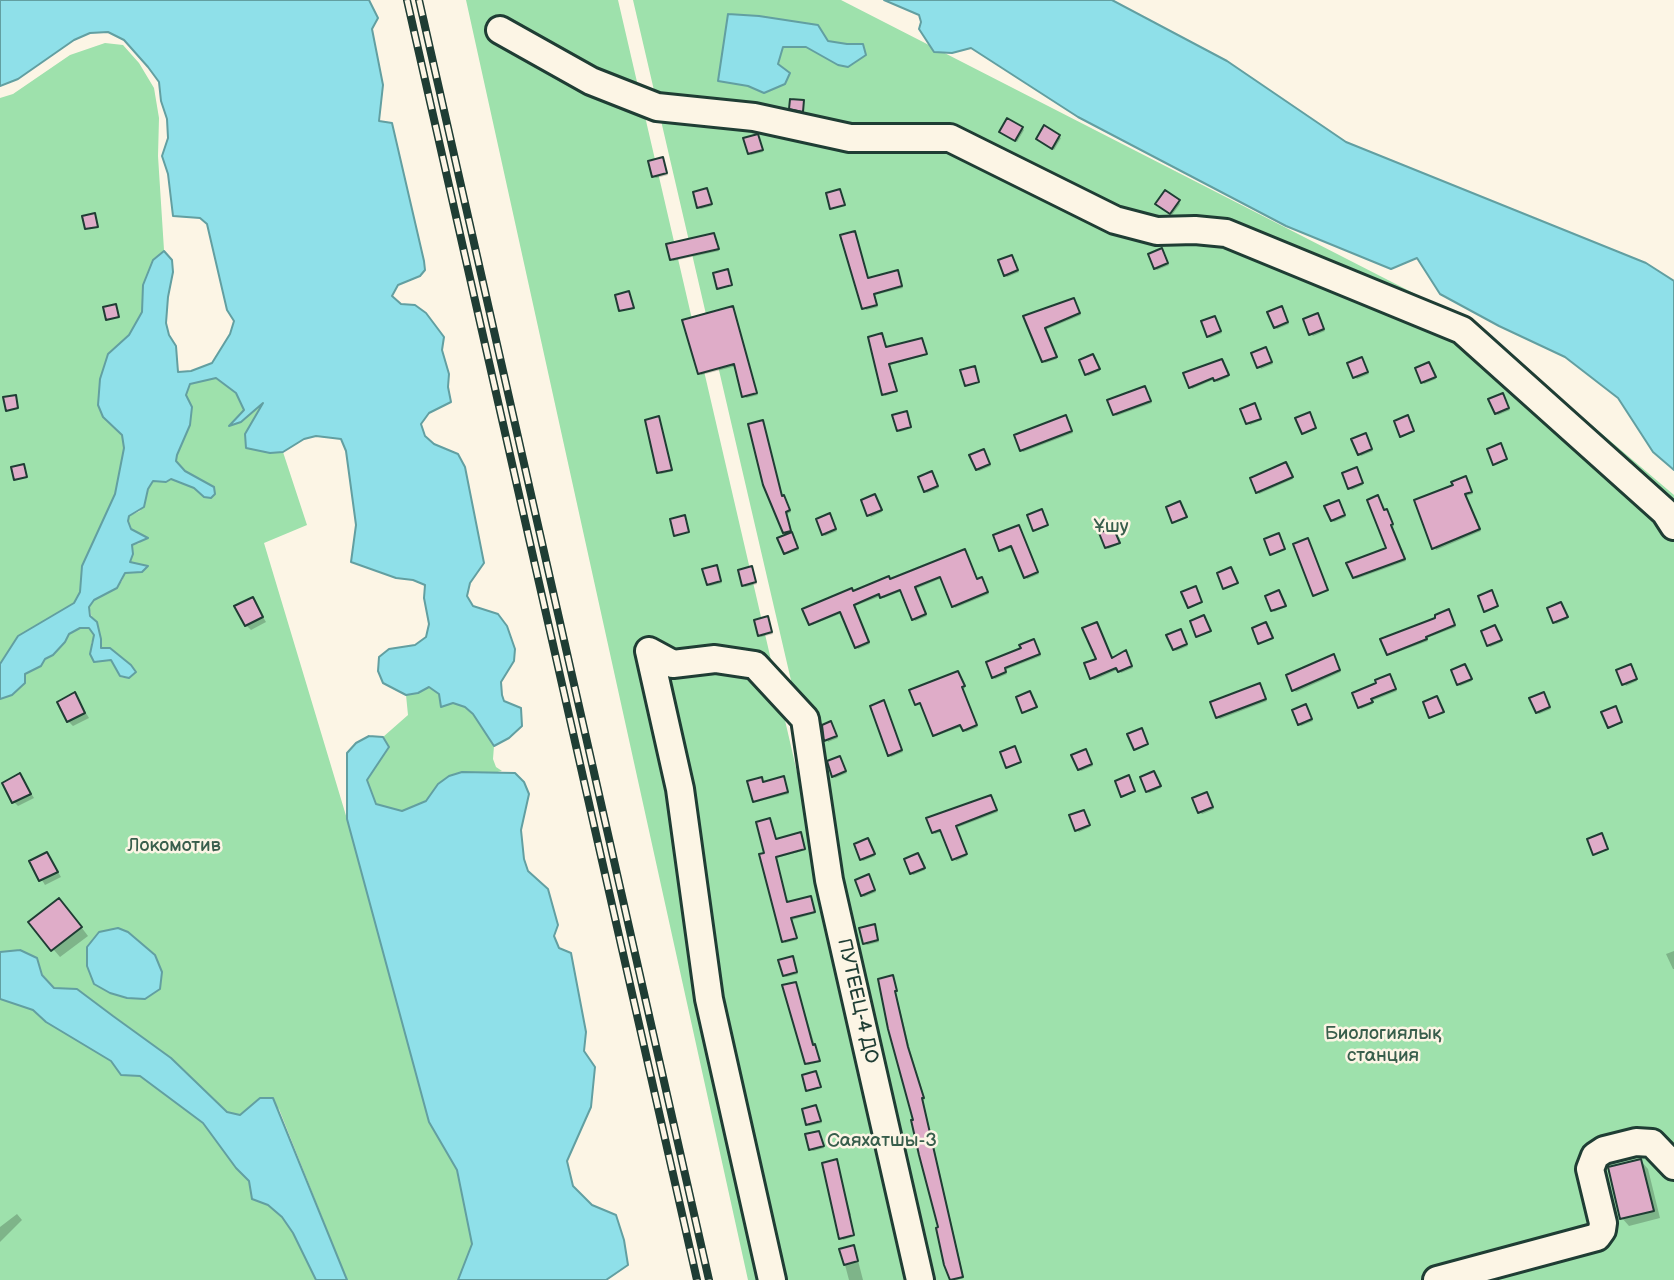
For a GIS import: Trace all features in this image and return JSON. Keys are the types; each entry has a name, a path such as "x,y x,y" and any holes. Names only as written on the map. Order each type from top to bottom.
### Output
{"street":[{"path":"500,30 591,81 657,107 754,117 850,138 950,138 1115,220 1157,231 1195,230 1226,233 1462,330 1665,512 1674,526"},
{"name":"ПУТЕЕЦ-4 ДО","path":"772,1280 709,999 680,789 649,651 673,664 715,659 755,665 806,719 830,880 920,1280"},
{"path":"1437,1280 1597,1237 1603,1223 1590,1170 1595,1157 1604,1150 1636,1142 1652,1143 1674,1166"}],"green space":[{"path":"466,0 618,0 851,1005 865,999 633,0 841,0 1470,322 1674,495 1674,1280 748,1280"},
{"name":"Локомотив","path":"105,43 123,45 139,63 154,88 159,118 158,156 164,250 172,260 173,272 166,323 176,346 178,372 191,371 212,363 230,334 367,166 246,448 270,453 283,452 307,525 264,543 347,819 429,1122 457,1170 472,1244 458,1280 347,1280 279,1109 260,1098 240,1115 227,1112 171,1058 77,989 55,988 20,950 0,952 0,699 12,695 25,683 25,674 41,666 45,659 53,655 65,642 69,634 80,628 89,628 94,636 91,644 102,661 111,660 120,677 129,678 131,665 110,648 100,648 89,607 94,600 110,592 122,581 125,572 142,572 146,566 129,562 132,545 140,543 128,521 129,516 140,511 151,483 100,379 98,405 103,417 122,435 124,448 115,494 82,566 80,592 74,603 18,636 0,664 0,98 13,94 70,55"},
{"path":"429,687 439,694 441,707 453,703 465,707 473,714 494,746 493,759 496,767 502,771 489,774 462,772 438,784 426,801 401,811 376,804 367,780 389,748 383,737 408,715 406,695"},
{"path":"0,999 33,1010 46,1022 111,1061 121,1075 140,1076 203,1123 236,1168 249,1181 252,1199 268,1205 282,1217 293,1232 316,1280 0,1280"}],"water":[{"path":"0,0 369,0 378,18 372,29 383,85 379,121 392,123 425,270 420,276 398,285 392,296 401,304 415,305 426,313 444,337 442,350 449,374 451,402 429,413 421,424 425,436 434,444 458,454 465,467 484,563 470,583 467,596 473,606 498,614 507,626 515,649 514,661 501,682 502,695 504,701 521,708 522,726 509,738 494,746 473,714 465,707 453,703 441,707 439,694 429,687 406,695 383,683 378,671 379,657 389,649 415,645 426,637 429,624 424,598 425,585 351,562 356,525 346,451 341,439 316,436 304,439 283,452 270,453 246,448 245,434 263,403 241,422 229,426 244,410 236,393 216,378 190,384 186,395 192,407 190,425 176,461 185,471 214,487 215,494 211,498 204,497 194,488 171,479 166,482 153,481 148,489 144,507 129,516 128,521 131,529 148,538 132,545 130,562 148,566 142,572 125,573 117,588 94,600 89,607 90,616 97,622 101,648 110,648 136,672 129,678 120,676 111,660 94,662 90,654 94,635 89,628 80,628 69,634 65,642 53,655 45,659 41,666 25,674 25,683 12,695 0,699 0,664 18,636 74,603 80,592 82,566 115,494 124,448 122,435 103,417 98,405 100,379 108,354 129,335 142,312 143,285 153,260 164,251 172,260 173,272 166,323 176,346 178,372 191,371 212,363 230,334 234,321 227,310 207,224 200,218 173,216 168,174 162,156 168,138 159,82 124,40 108,32 90,33 74,40 18,79 0,86"},
{"path":"884,0 1112,0 1227,61 1346,142 1646,263 1674,281 1674,470 1653,452 1618,398 1565,357 1440,294 1417,258 1391,269 1286,226 1078,117 971,48 952,53 934,52 919,29 919,15"},
{"path":"728,14 818,25 828,41 863,44 866,55 848,67 838,65 806,47 783,47 778,64 790,73 785,84 764,93 748,86 718,81"},
{"path":"369,736 383,737 389,747 367,780 376,804 402,811 426,801 438,784 449,776 462,772 515,773 524,782 529,794 521,830 524,859 528,871 548,889 558,925 554,936 559,948 571,953 586,1032 584,1051 595,1067 591,1107 567,1161 573,1186 592,1205 616,1215 624,1240 628,1265 606,1280 458,1280 472,1244 457,1170 429,1122 347,819 347,753 356,743"},
{"path":"118,928 128,932 155,955 162,972 160,989 145,999 110,993 94,984 87,966 87,947 99,932"},
{"path":"20,950 37,958 42,975 54,988 77,989 171,1058 227,1112 240,1115 260,1098 273,1098 347,1280 316,1280 282,1217 268,1205 252,1199 249,1181 236,1168 203,1123 140,1076 121,1075 111,1061 46,1022 33,1010 0,999 0,952"}],"building":[{"path":"790,99 804,100 803,112 789,109"},
{"path":"1007,118 1023,127 1015,141 999,132"},
{"path":"1044,125 1060,135 1052,149 1036,139"},
{"path":"758,134 763,150 748,154 743,138"},
{"path":"663,157 667,173 652,177 648,161"},
{"path":"707,188 712,204 697,208 693,192"},
{"path":"840,189 845,205 830,209 826,193"},
{"path":"1165,190 1180,200 1170,214 1155,204"},
{"path":"95,213 98,227 85,229 82,216"},
{"path":"855,231 868,278 898,270 902,286 874,294 877,305 862,309 840,235"},
{"path":"714,233 719,249 670,260 666,244"},
{"path":"1162,248 1168,263 1154,269 1148,254"},
{"path":"1012,255 1018,270 1004,276 998,260"},
{"path":"728,269 732,285 717,289 713,273"},
{"path":"629,291 634,308 619,311 615,295"},
{"path":"1074,298 1080,313 1045,328 1057,357 1042,362 1023,316"},
{"path":"116,304 119,317 106,320 103,307"},
{"path":"733,306 757,393 742,397 734,364 698,374 682,320"},
{"path":"1282,306 1288,322 1274,328 1267,312"},
{"path":"1318,313 1324,329 1309,335 1303,319"},
{"path":"1215,316 1221,331 1207,337 1201,321"},
{"path":"882,333 886,347 922,338 927,354 889,364 897,391 882,395 868,337"},
{"path":"1266,347 1272,362 1257,368 1251,353"},
{"path":"1093,354 1100,369 1085,375 1079,360"},
{"path":"1362,357 1368,372 1353,378 1347,363"},
{"path":"1222,359 1229,375 1189,388 1183,373"},
{"path":"1429,362 1436,377 1421,383 1415,368"},
{"path":"975,366 979,382 965,386 960,370"},
{"path":"1145,386 1151,401 1113,415 1107,400"},
{"path":"1503,393 1509,408 1495,414 1488,399"},
{"path":"16,395 18,408 6,411 3,397"},
{"path":"1255,403 1261,419 1246,424 1240,409"},
{"path":"907,411 911,427 897,431 892,415"},
{"path":"1310,412 1316,428 1302,434 1295,418"},
{"path":"1066,415 1072,431 1020,451 1014,435"},
{"path":"1408,415 1414,431 1400,437 1394,421"},
{"path":"659,416 672,470 657,473 645,420"},
{"path":"763,420 782,496 784,495 790,510 786,512 791,531 783,533 763,485 748,424"},
{"path":"1366,433 1372,449 1358,455 1351,439"},
{"path":"1501,443 1507,459 1493,465 1487,449"},
{"path":"984,449 990,464 976,470 969,455"},
{"path":"1286,462 1293,477 1256,493 1250,478"},
{"path":"24,464 27,477 14,480 11,467"},
{"path":"1357,467 1363,483 1348,489 1342,473"},
{"path":"932,471 938,486 924,492 918,477"},
{"path":"1466,476 1472,492 1465,494 1480,529 1432,549 1414,500 1453,485 1451,482"},
{"path":"875,494 882,510 867,516 861,500"},
{"path":"1378,495 1384,510 1387,509 1405,559 1353,578 1346,563 1386,548 1367,500"},
{"path":"1339,500 1345,515 1331,521 1324,506"},
{"path":"1180,501 1187,517 1172,523 1166,507"},
{"path":"1042,509 1048,525 1033,531 1027,515"},
{"path":"830,513 836,529 822,535 816,519"},
{"path":"685,515 689,532 674,536 670,519"},
{"path":"1019,525 1038,572 1024,578 1011,546 999,551 993,535"},
{"path":"1113,527 1120,543 1105,548 1099,533"},
{"path":"792,532 798,548 784,554 777,538"},
{"path":"1279,533 1285,549 1270,555 1264,539"},
{"path":"1308,538 1328,590 1313,596 1293,544"},
{"path":"965,549 977,579 982,577 988,592 952,607 940,577 915,587 926,614 912,620 900,590 880,598 879,594 854,605 869,642 855,648 840,612 809,625 802,609 852,588 853,591 889,576 890,579"},
{"path":"717,565 721,581 707,585 702,569"},
{"path":"752,566 756,582 742,586 738,570"},
{"path":"1231,567 1238,583 1223,589 1217,573"},
{"path":"1196,586 1202,602 1188,608 1181,592"},
{"path":"1279,590 1286,606 1271,611 1265,596"},
{"path":"1492,590 1498,606 1484,612 1478,596"},
{"path":"253,597 263,617 245,626 234,606"},
{"path":"1561,602 1568,617 1553,623 1547,608"},
{"path":"1449,609 1455,625 1387,655 1380,639 1435,618 1435,615"},
{"path":"1204,615 1211,631 1196,637 1190,621"},
{"path":"768,616 772,632 758,636 754,620"},
{"path":"1097,622 1112,658 1126,650 1132,666 1118,672 1116,668 1090,679 1084,663 1096,659 1082,628"},
{"path":"1266,622 1273,638 1258,644 1252,628"},
{"path":"1495,625 1502,640 1487,646 1481,631"},
{"path":"1181,629 1187,644 1173,650 1166,635"},
{"path":"1034,639 1040,654 1005,668 1006,672 992,678 986,662 1021,648 1019,645"},
{"path":"1334,654 1340,670 1292,691 1286,675"},
{"path":"1465,664 1472,679 1457,685 1451,670"},
{"path":"1631,664 1637,679 1622,685 1616,670"},
{"path":"958,671 977,725 963,731 960,725 933,736 920,703 915,705 909,690"},
{"path":"1390,674 1396,689 1371,699 1373,702 1358,708 1352,693"},
{"path":"1260,683 1266,699 1216,718 1210,702"},
{"path":"1030,691 1037,707 1022,713 1016,697"},
{"path":"75,692 85,713 67,722 57,702"},
{"path":"1544,692 1550,707 1536,713 1529,698"},
{"path":"1437,696 1444,712 1429,718 1423,702"},
{"path":"884,700 902,750 888,756 870,706"},
{"path":"1306,704 1312,719 1298,725 1292,710"},
{"path":"1616,706 1622,722 1608,728 1601,712"},
{"path":"831,721 837,736 824,741 822,725"},
{"path":"1142,728 1148,744 1134,750 1127,734"},
{"path":"1015,746 1021,762 1006,768 1000,752"},
{"path":"1086,749 1092,764 1078,770 1071,755"},
{"path":"840,756 846,771 832,777 827,761"},
{"path":"1154,771 1161,786 1146,792 1140,777"},
{"path":"20,773 31,794 12,803 2,783"},
{"path":"1129,775 1135,791 1121,797 1115,781"},
{"path":"784,776 788,792 753,802 747,781 762,777 763,782"},
{"path":"1207,792 1213,807 1198,813 1192,798"},
{"path":"991,795 997,810 956,826 967,854 952,860 940,830 932,833 926,818"},
{"path":"1084,810 1090,825 1075,831 1069,815"},
{"path":"770,818 776,839 801,832 805,849 776,857 787,902 811,896 815,912 791,918 797,938 782,942 759,854 764,853 756,822"},
{"path":"1602,833 1608,849 1593,855 1587,839"},
{"path":"868,838 875,854 860,860 854,844"},
{"path":"47,852 58,872 39,881 29,861"},
{"path":"918,853 925,868 910,874 904,859"},
{"path":"869,874 875,890 861,896 855,880"},
{"path":"59,898 82,927 51,951 28,922"},
{"path":"875,924 878,940 863,944 859,928"},
{"path":"793,956 797,972 783,976 778,960"},
{"path":"893,975 908,1047 924,1098 963,1277 950,1280 944,1265 936,1228 938,1227 878,979"},
{"path":"796,982 820,1061 805,1064 782,985"},
{"path":"816,1071 821,1087 806,1091 802,1075"},
{"path":"816,1105 821,1121 806,1125 802,1109"},
{"path":"819,1131 824,1146 809,1150 805,1134"},
{"path":"837,1159 854,1235 839,1239 822,1163"},
{"path":"1641,1159 1654,1211 1620,1219 1608,1167"},
{"path":"854,1245 858,1261 844,1265 839,1249"}],"railway":[{"path":"407,0 697,1280"},
{"path":"419,0 709,1280"}],"park label":[{"name":"Ұшу","path":"1111,527"},
{"name":"Биологиялық станция","path":"1383,1045"},
{"name":"Саяхатшы-3","path":"882,1141"}]}
